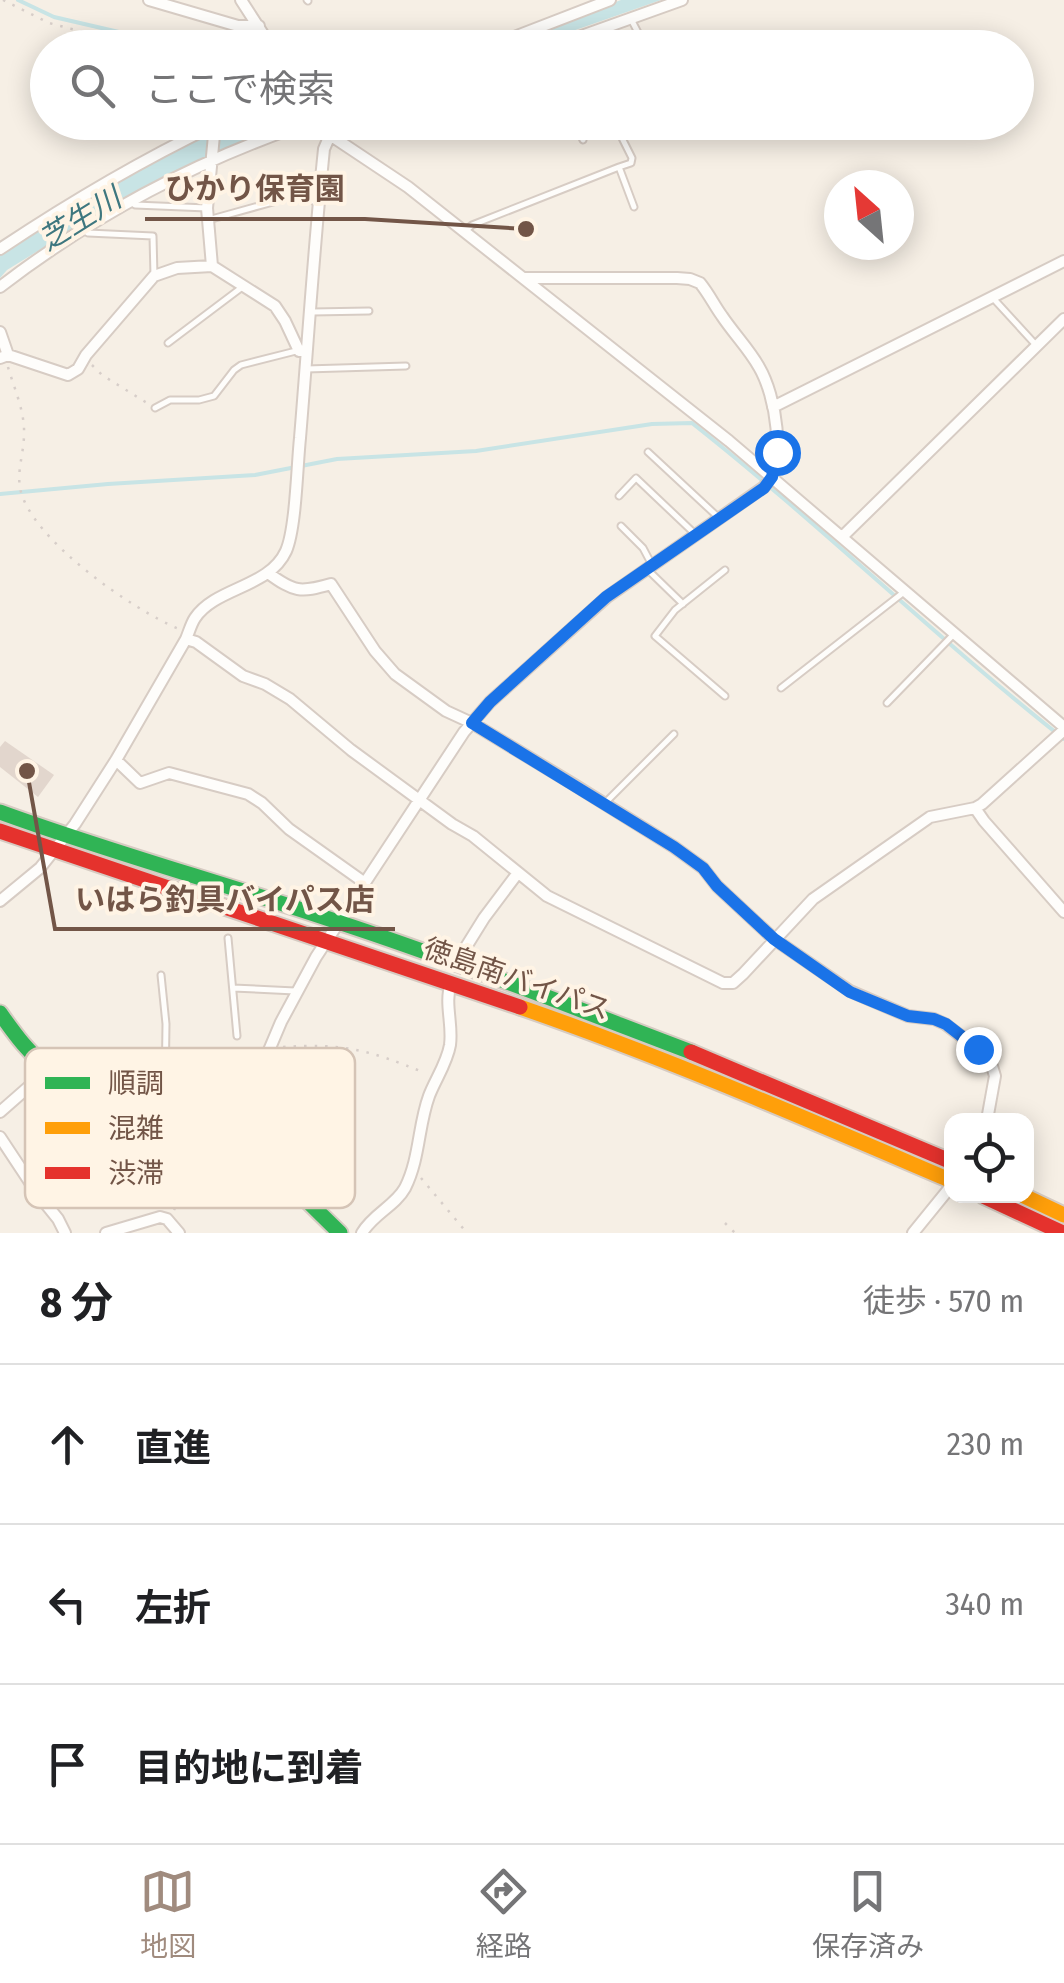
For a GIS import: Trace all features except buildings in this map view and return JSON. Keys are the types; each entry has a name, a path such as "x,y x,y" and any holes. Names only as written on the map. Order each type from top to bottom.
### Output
{"main road":[{"name":"徳島南バイパス","path":"0,812 60,842 607,1037 944,1180"},
{"name":"徳島南バイパス","path":"0,830 60,842 339,922 720,1063 944,1159"},
{"path":"0,1013 28,1048"},
{"path":"1034,1201 1064,1215"},
{"path":"998,1203 1063,1233"},
{"path":"314,1208 340,1233"}],"street":[{"path":"149,0 238,26 259,26"},
{"path":"241,0 261,30"},
{"path":"532,30 610,0"},
{"path":"604,30 682,0"},
{"path":"0,248 114,178 188,140"},
{"path":"212,266 207,214 215,140"},
{"path":"0,287 130,201 260,140"},
{"path":"0,902 40,868 92,800 196,616 268,573 286,551 306,369 303,350 310,312 323,140"},
{"path":"187,636 243,676 290,700 420,801 474,836 546,896 723,983 733,983 813,899 930,817 982,804 1061,728 950,640 842,538 768,482 524,278 408,187 336,140"},
{"path":"0,332 4,357 68,375 78,369 154,276 177,268 212,266 275,306 303,350"},
{"path":"773,406 1062,266"},
{"path":"271,1048 327,940 490,702 606,597 768,482 777,452 770,389 760,368 700,284 678,278 524,278"},
{"path":"842,538 1064,319"},
{"path":"268,573 299,592 331,584 374,651 395,674 446,711 472,723 674,847 703,868 774,939 850,992 908,1016 946,1024 992,1062 995,1076 989,1113"},
{"path":"116,760 140,783 169,773 248,794 365,883"},
{"path":"975,808 1064,912"},
{"path":"456,964 517,874"},
{"path":"362,1233 404,1191 412,1172 428,1099 450,1048 451,982"},
{"path":"0,1112 25,1091"},
{"path":"0,1138 25,1176"},
{"path":"912,1233 944,1193"},
{"path":"49,1208 64,1233"},
{"path":"106,1233 160,1218 168,1219 179,1233"}],"lane":[{"path":"631,18 637,30"},
{"path":"464,232 472,225 632,163 623,140"},
{"path":"619,168 634,207"},
{"path":"130,201 135,205 207,214 273,202 299,189 318,205"},
{"path":"84,230 152,236 154,276"},
{"path":"168,343 245,285"},
{"path":"992,297 1038,346"},
{"path":"310,312 369,311"},
{"path":"154,408 170,400 214,396 242,365 303,350"},
{"path":"306,369 406,366"},
{"path":"648,452 719,518"},
{"path":"619,496 636,478 696,534"},
{"path":"621,526 643,548 649,567 683,604"},
{"path":"725,570 675,610 655,636 725,696"},
{"path":"780,688 902,594"},
{"path":"887,703 950,640"},
{"path":"604,804 674,734"},
{"path":"228,938 237,1036"},
{"path":"161,975 166,1048"},
{"path":"233,988 298,990"}],"path":[{"path":"4,0 49,23 76,30"},
{"path":"86,355 102,374 154,408"},
{"path":"4,357 22,412 20,489 39,526 86,572 187,636"},
{"path":"271,1048 358,1048 437,1078"},
{"path":"412,1172 424,1180 467,1233"},
{"path":"168,1219 176,1208"},
{"path":"725,1223 735,1233"}],"water":[{"path":"621,0 661,0 575,30 542,30"},
{"name":"芝生川","path":"193,140 253,140 127,196 0,278 0,255"}],"waterway":[{"path":"18,0 54,17 110,30"},
{"path":"0,494 255,475 337,459 476,451 652,424 692,423 1064,739"}],"traffic: fast":[{"path":"0,812 385,938 691,1052"},
{"path":"0,1013 28,1048"},
{"path":"314,1208 340,1233"}],"traffic: slow":[{"path":"520,1007 684,1068 944,1178"},
{"path":"1034,1201 1064,1215"}],"traffic: jam":[{"path":"0,831 520,1007"},
{"path":"691,1052 944,1159"},
{"path":"998,1203 1063,1233"}],"place":[{"name":"ひかり保育園","path":"526,229"},
{"name":"いはら釣具バイパス店","path":"27,771"}],"route":[{"path":"777,452 772,477 764,488 606,597 472,723 674,847 703,868 774,939 850,992 908,1016 946,1024 978,1049"}]}
